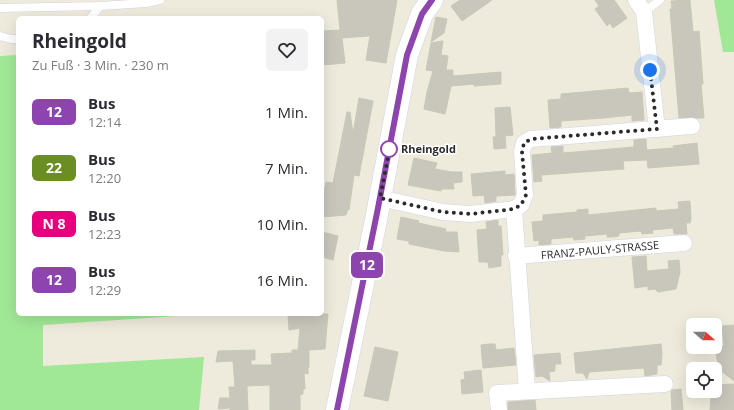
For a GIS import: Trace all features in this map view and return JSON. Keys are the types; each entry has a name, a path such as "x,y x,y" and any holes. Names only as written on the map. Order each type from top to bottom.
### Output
{"main road":[{"path":"337,410 407,55 422,14 432,0"}],"street":[{"path":"640,6 657,129"},
{"path":"380,198 443,212 470,214 514,209 521,205 526,195 522,152 524,143 531,139 692,126"},
{"path":"514,209 516,256 527,391"},
{"name":"FRANZ-PAULY-STRASSE","path":"516,256 684,243"},
{"path":"499,410 497,393 665,384"}],"lane":[{"path":"0,8 100,6 146,3 160,0"},
{"path":"640,6 660,0"},
{"path":"92,16 100,6"},
{"path":"0,36 16,39"}],"green space":[{"path":"714,0 734,0 734,52 723,52"},
{"path":"16,55 16,316 177,316 43,325 43,366 204,357 199,410 0,410 0,56"}],"building":[{"path":"337,0 397,0 386,63 366,60 370,36 342,38 345,63 324,65 324,31 340,30"},
{"path":"460,0 492,0 462,21 451,6"},
{"path":"595,0 614,0 627,18 613,28 610,23 607,26 595,9 599,6"},
{"path":"690,0 693,32 699,31 704,118 679,118 670,9 672,9 671,1"},
{"path":"436,17 447,19 444,33 431,42"},
{"path":"443,41 441,55 448,56 446,70 453,70 453,76 501,72 501,84 451,86 445,114 424,109 433,71 426,70 431,43"},
{"path":"628,88 629,93 642,92 644,120 632,121 632,115 561,121 561,127 550,128 548,100 561,99 561,94"},
{"path":"359,98 373,101 359,176 354,175 349,210 348,209 346,215 324,217 324,191 326,182 333,183 347,112 350,112 353,134"},
{"path":"510,107 513,135 496,137 495,108"},
{"path":"505,136 506,148 494,149 493,137"},
{"path":"646,139 647,160 623,161 624,169 541,175 542,181 534,182 532,155 552,153 551,147 563,146 563,153 587,151 634,147 634,140"},
{"path":"697,143 699,164 648,168 646,150 674,148 673,146"},
{"path":"414,158 437,163 435,169 462,172 462,182 453,183 454,189 441,189 441,191 408,185"},
{"path":"505,171 505,175 514,174 515,195 496,196 496,201 485,203 484,195 473,196 471,174"},
{"path":"690,201 691,218 690,223 686,223 687,234 674,234 673,228 652,230 653,233 642,234 641,231 619,233 619,236 613,237 607,237 607,234 585,236 585,239 574,240 573,237 551,239 551,244 539,245 539,240 534,241 532,222 543,221 543,215 577,212 577,210 588,209 588,215 656,208 656,211 679,209 678,202"},
{"path":"401,217 419,221 418,223 446,229 445,232 457,232 459,252 444,251 409,244 409,241 397,239"},
{"path":"498,220 498,226 501,226 503,255 501,255 501,266 489,268 488,262 479,262 477,230 487,229 486,222"},
{"path":"324,232 338,236 333,260 324,258"},
{"path":"646,256 647,271 669,269 668,261 679,260 680,272 676,289 658,292 655,289 648,290 648,286 635,288 632,257"},
{"path":"324,314 328,314 325,349 309,350 308,374 304,373 305,389 303,389 303,394 300,395 300,410 270,410 270,385 247,386 248,410 230,410 230,408 218,409 220,398 230,398 229,387 235,387 233,361 216,362 218,351 255,350 255,360 251,360 251,365 272,365 271,354 292,353 292,350 298,350 300,328 289,330 288,316 324,316"},
{"path":"734,325 734,381 722,372 722,362 718,362 716,354 722,354 722,347 724,345 722,326"},
{"path":"495,344 496,350 514,348 516,365 483,368 481,345"},
{"path":"661,344 661,365 657,365 657,374 645,376 644,368 589,372 587,379 583,373 576,373 574,353"},
{"path":"375,347 398,352 388,401 364,396"},
{"path":"560,353 561,364 555,364 555,371 549,372 550,381 542,376 536,377 534,355"},
{"path":"481,370 483,392 462,394 461,380 465,379 464,372"},
{"path":"734,384 734,410 710,410 711,398 722,398 722,385"},
{"path":"681,389 683,410 672,410 671,392 672,390"},
{"path":"535,400 536,410 508,410 508,402"}],"bus line":[{"name":"12","path":"337,410 407,55 422,14 432,0"}],"place":[{"name":"Rheingold","path":"389,149"}],"route":[{"path":"389,149 390,147 380,198 443,212 470,214 514,209 521,205 526,195 522,152 524,143 531,139 657,129 650,70"}]}
